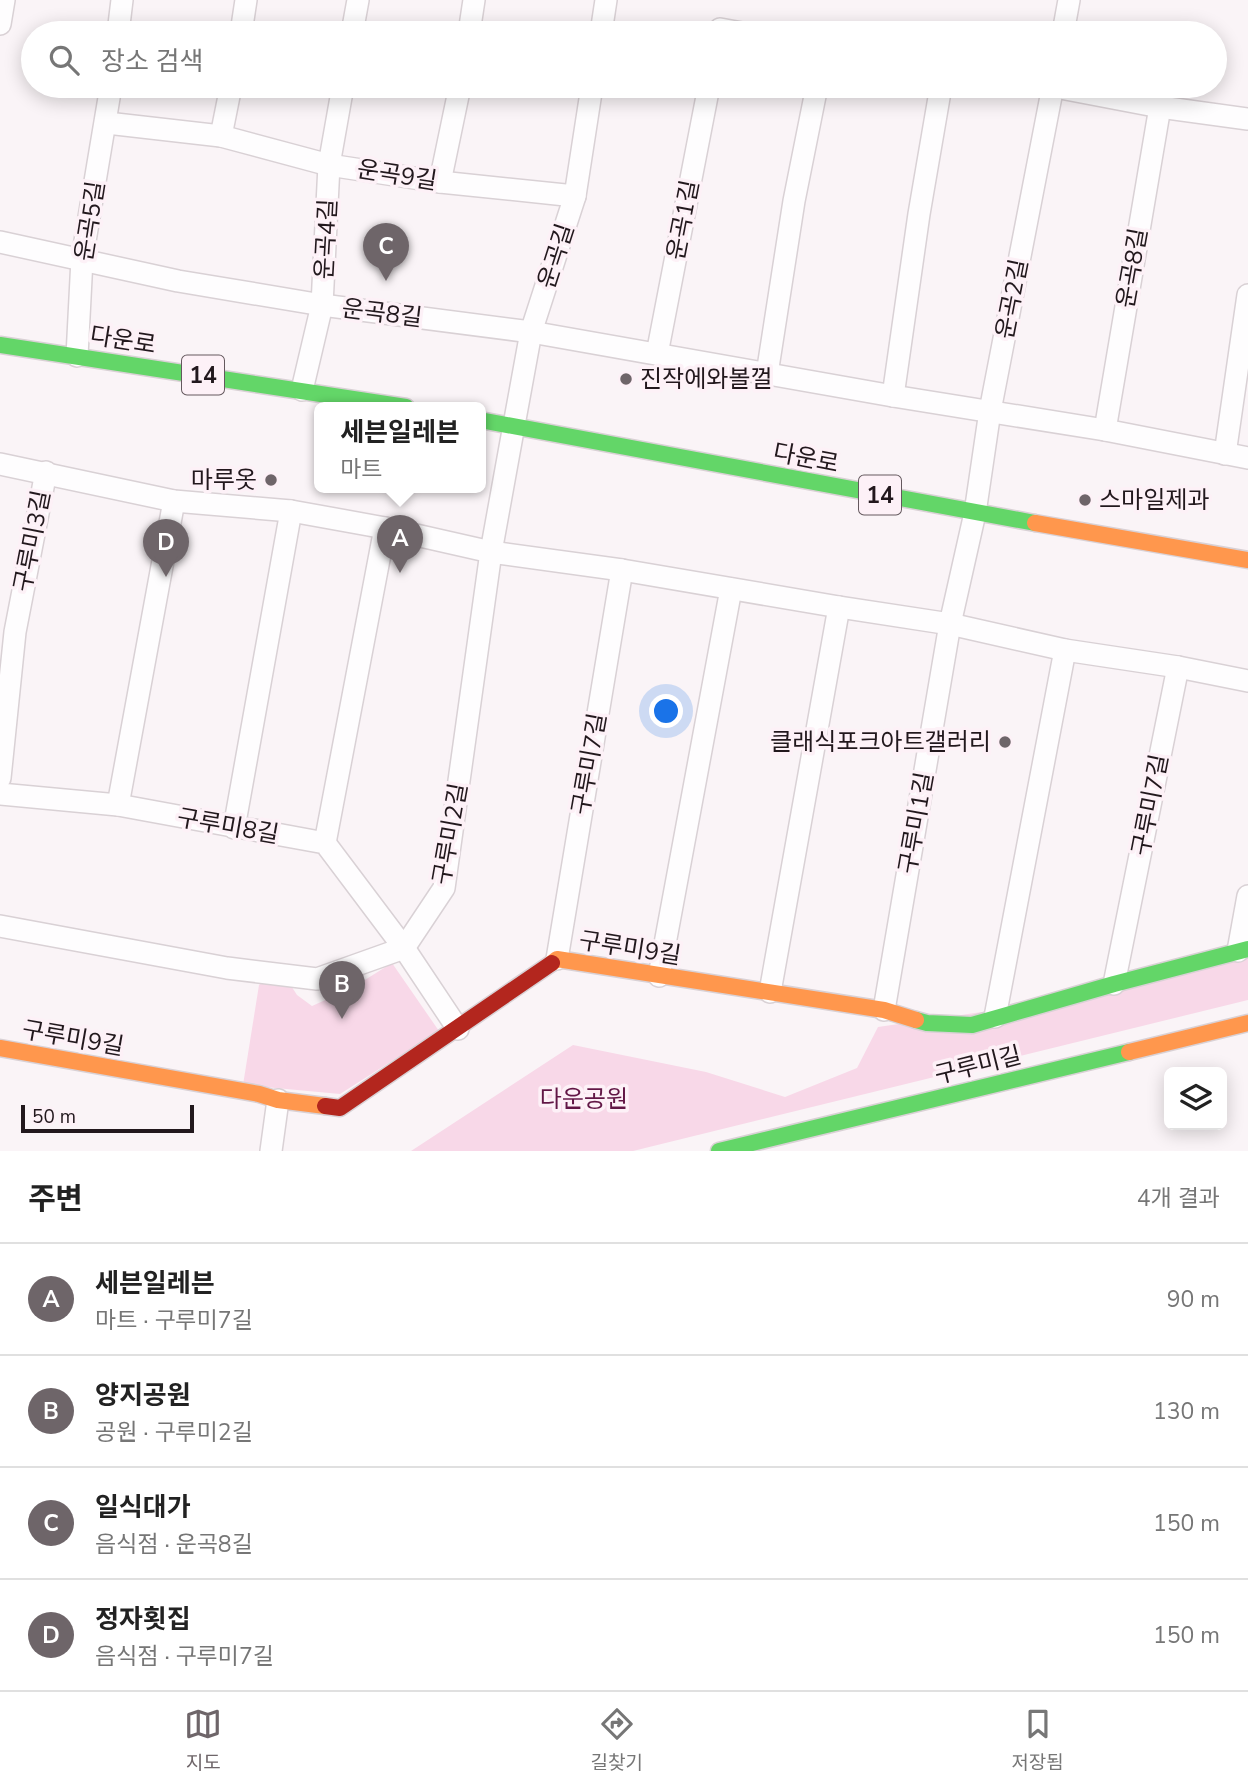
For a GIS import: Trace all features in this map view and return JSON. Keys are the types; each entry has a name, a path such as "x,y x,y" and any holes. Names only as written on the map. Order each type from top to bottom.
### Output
{"street":[{"path":"0,24 4,0"},
{"path":"119,21 122,0"},
{"path":"243,21 246,0"},
{"path":"354,21 358,0"},
{"path":"471,21 474,0"},
{"path":"603,21 606,0"},
{"path":"1065,21 1069,0"},
{"name":"운곡5길","path":"77,356 82,259 110,98"},
{"path":"221,136 229,98"},
{"name":"운곡4길","path":"302,390 322,305 329,165 341,98"},
{"path":"440,182 458,98"},
{"name":"운곡길","path":"513,425 531,332 575,196 591,98"},
{"name":"운곡1길","path":"657,354 707,98"},
{"path":"767,374 794,201 815,98"},
{"path":"893,396 939,98"},
{"name":"운곡2길","path":"975,513 990,411 1050,98"},
{"path":"1114,98 1248,119"},
{"name":"운곡8길","path":"1105,430 1160,107"},
{"name":"운곡9길","path":"107,123 221,136 329,165 440,182 575,196"},
{"name":"운곡8길","path":"0,242 178,281 322,305 531,332 893,396 1105,430 1248,458"},
{"path":"1224,454 1248,295"},
{"name":"다운로","path":"0,345 375,402"},
{"name":"다운로","path":"486,420 975,513 1248,560"},
{"name":"구루미2길","path":"404,948 444,888 491,552 513,425"},
{"path":"0,464 174,501 291,512 385,528 491,552 622,570 950,624 1065,650 1178,667 1248,681"},
{"name":"구루미3길","path":"0,778 15,632 46,472"},
{"path":"118,805 174,501"},
{"path":"234,828 291,512"},
{"name":"구루미1길","path":"884,1010 950,624 975,513"},
{"path":"385,528 325,843 404,948 458,1029"},
{"name":"구루미7길","path":"557,959 622,570"},
{"path":"659,976 731,589"},
{"path":"770,992 839,607"},
{"path":"995,1017 1065,650"},
{"name":"구루미7길","path":"1114,984 1178,667"},
{"name":"구루미8길","path":"0,794 118,805 325,843"},
{"path":"1243,950 1248,896"},
{"path":"0,926 227,968 317,979 404,948"},
{"name":"구루미9길","path":"0,1048 259,1094 278,1101 340,1108 557,959 884,1010 927,1023 972,1026 995,1017 1243,950"},
{"name":"구루미길","path":"719,1151 1248,1023"},
{"path":"271,1151 278,1101"}],"green space":[{"name":"다운공원","path":"1248,955 1248,1000 633,1151 411,1151 573,1045 706,1072 785,1097 857,1068 878,1027 1044,1003"},
{"path":"392,963 439,1031 340,1094 243,1085 259,985 271,975 286,978 297,995 312,1006 352,988"}],"traffic: fast":[{"path":"0,345 373,402"},
{"path":"486,421 1035,523"},
{"path":"916,1020 972,1025 1248,949"},
{"path":"719,1151 1129,1052"}],"traffic: slow":[{"path":"1035,523 1248,560"},
{"path":"552,963 557,959 884,1010 916,1020"},
{"path":"1129,1052 1248,1023"},
{"path":"0,1048 259,1094 278,1100 325,1106"}],"traffic: jam":[{"path":"325,1106 340,1108 552,963"}],"place":[{"name":"일식대가","path":"386,281"},
{"name":"진작에와볼껄","path":"626,379"},
{"name":"마루옷","path":"271,480"},
{"name":"스마일제과","path":"1085,500"},
{"name":"세븐일레븐","path":"400,573"},
{"name":"정자횟집","path":"166,577"},
{"name":"클래식포크아트갤러리","path":"1005,742"},
{"name":"양지공원","path":"342,1019"}]}
